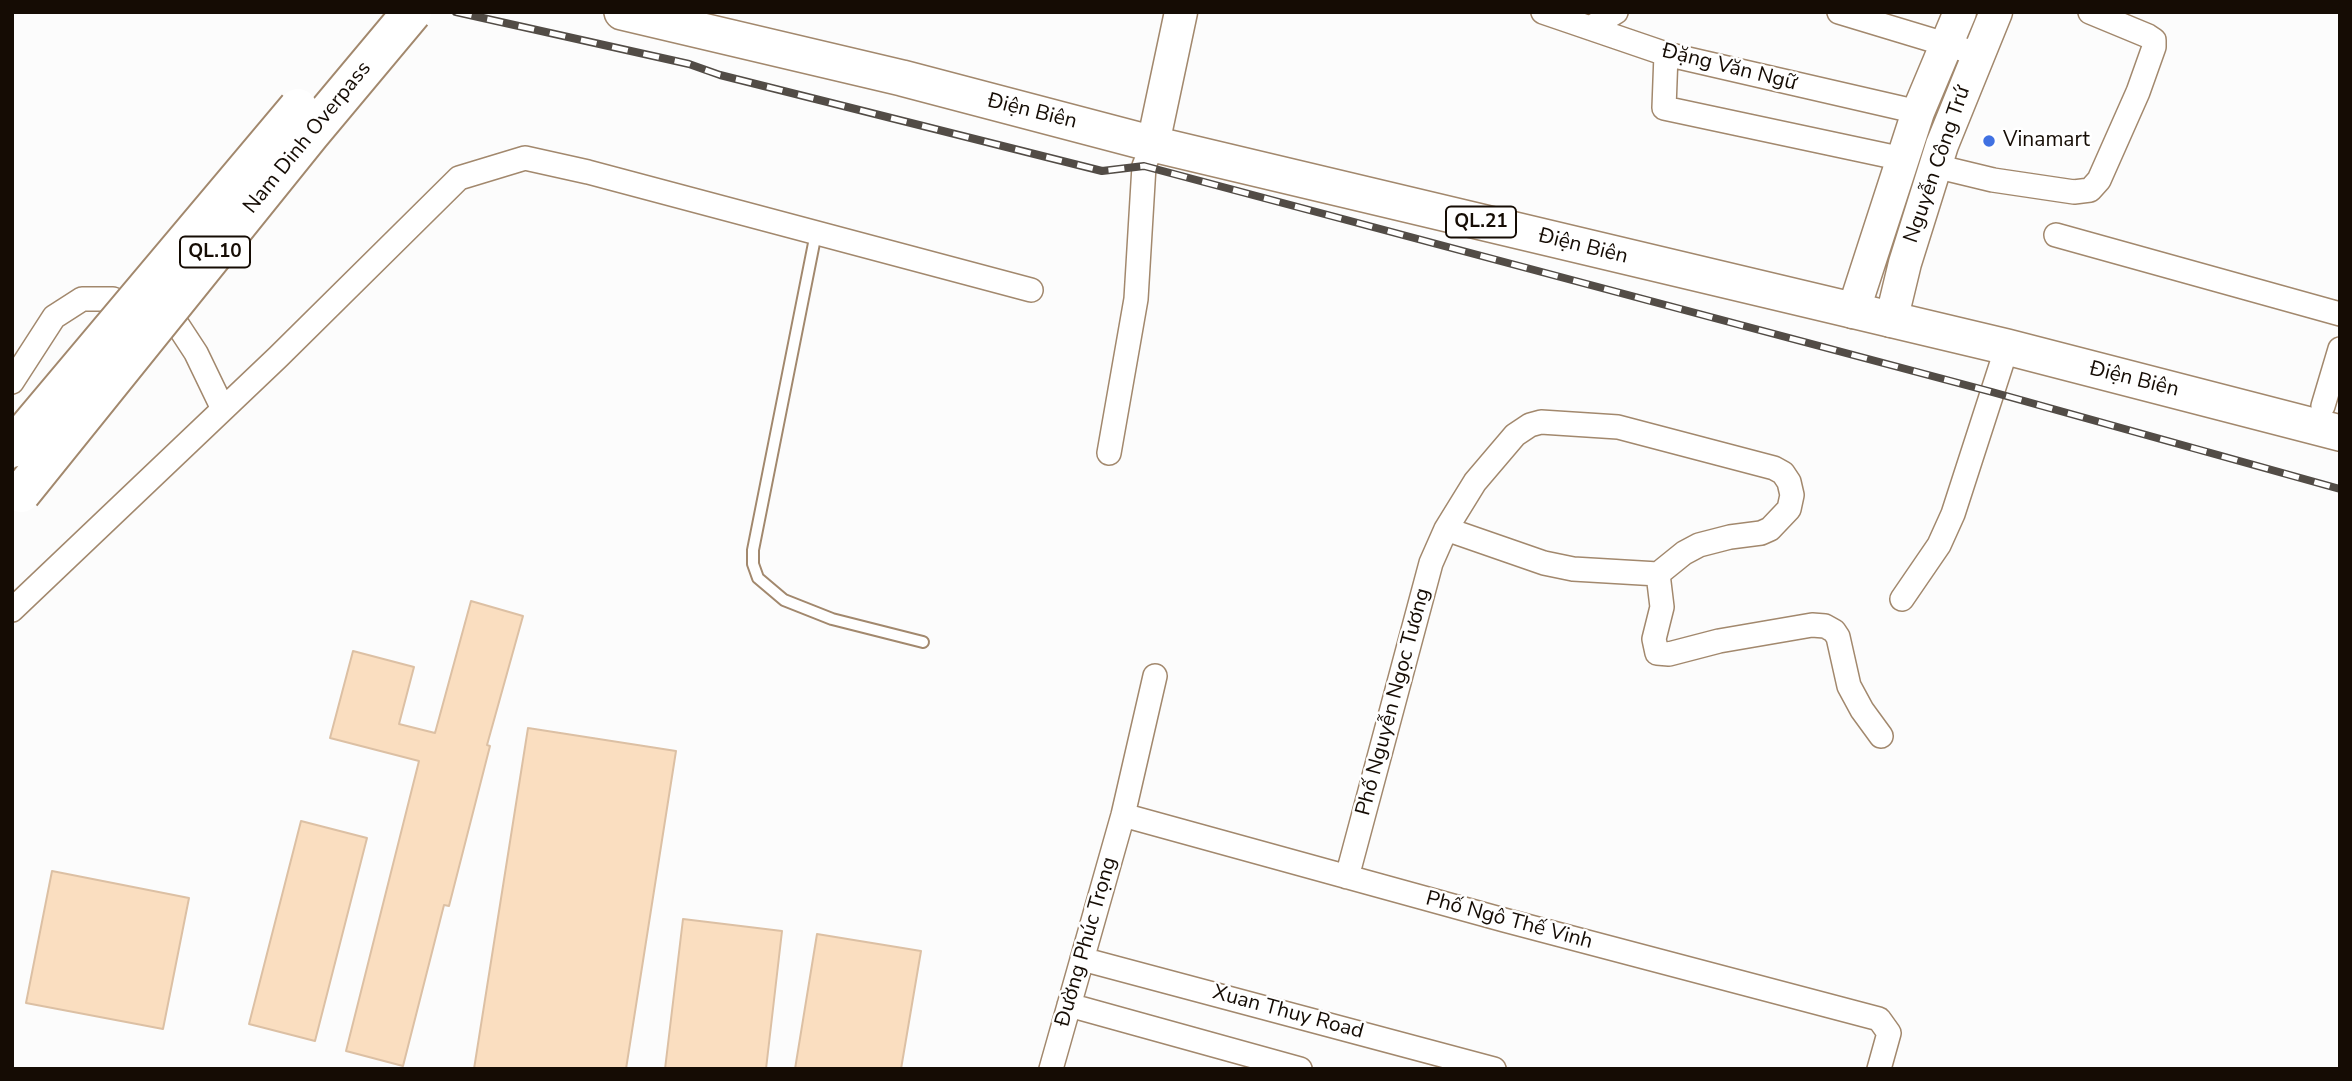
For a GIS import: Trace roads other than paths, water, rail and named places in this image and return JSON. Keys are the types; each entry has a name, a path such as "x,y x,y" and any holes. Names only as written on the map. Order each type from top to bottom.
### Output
{"highway":[{"name":"Nam Dinh Overpass","path":"12,448 378,12"},
{"name":"Nam Dinh Overpass","path":"21,493 310,134 412,12"}],"main road":[{"name":"Điện Biên","path":"622,12 1156,134 2334,416"},
{"name":"Điện Biên","path":"713,12 1092,103 1156,134"},
{"name":"Điện Biên","path":"1894,310 2007,348 2334,416"}],"street":[{"path":"1109,453 1136,299 1144,166 1156,134 1181,12"},
{"name":"Đặng Văn Ngữ","path":"1543,12 1593,20 1666,54 1918,112"},
{"path":"1593,20 1616,12"},
{"path":"1839,12 1978,54"},
{"name":"Nguyễn Công Trứ","path":"1857,301 1918,112 1960,12"},
{"name":"Nguyễn Công Trứ","path":"1894,310 1935,166 1996,12"},
{"path":"1935,166 1993,180 2074,192 2090,190 2099,180 2138,92 2154,40 2090,12"},
{"path":"1666,54 1664,108 1903,159"},
{"path":"12,610 459,178 525,158 587,172 1031,290"},
{"path":"2056,235 2340,314"},
{"path":"12,382 54,317 82,299 113,299 177,324 196,354 223,409"},
{"path":"1902,599 1939,545 1953,514 2007,348"},
{"path":"2334,416 2340,349"},
{"name":"Phố Nguyễn Ngọc Tương","path":"1347,877 1431,563 1446,529 1475,482 1515,435 1530,425 1541,422 1618,427 1774,468 1783,473 1789,482 1792,495 1789,509 1779,522 1761,533 1699,545 1684,553 1658,574"},
{"path":"1446,529 1544,563 1573,569 1658,574 1662,607 1654,639 1657,653 1669,654 1719,641 1825,625 1838,637 1849,686 1881,736"},
{"name":"Đường Phúc Trọng","path":"1051,1069 1123,815 1155,676"},
{"name":"Phố Ngô Thế Vinh","path":"1123,815 1879,1019 1889,1033 1880,1069"},
{"name":"Xuan Thuy Road","path":"1082,959 1494,1069"},
{"path":"1069,1005 1300,1069"}],"lane":[{"path":"816,233 756,537 753,564 758,578 785,600 832,619 923,642"}],"railway":[{"path":"456,12 689,64 720,75 1102,171 1144,166 1992,392 2340,489"}],"place":[{"name":"Vinamart","path":"1989,141"}]}
